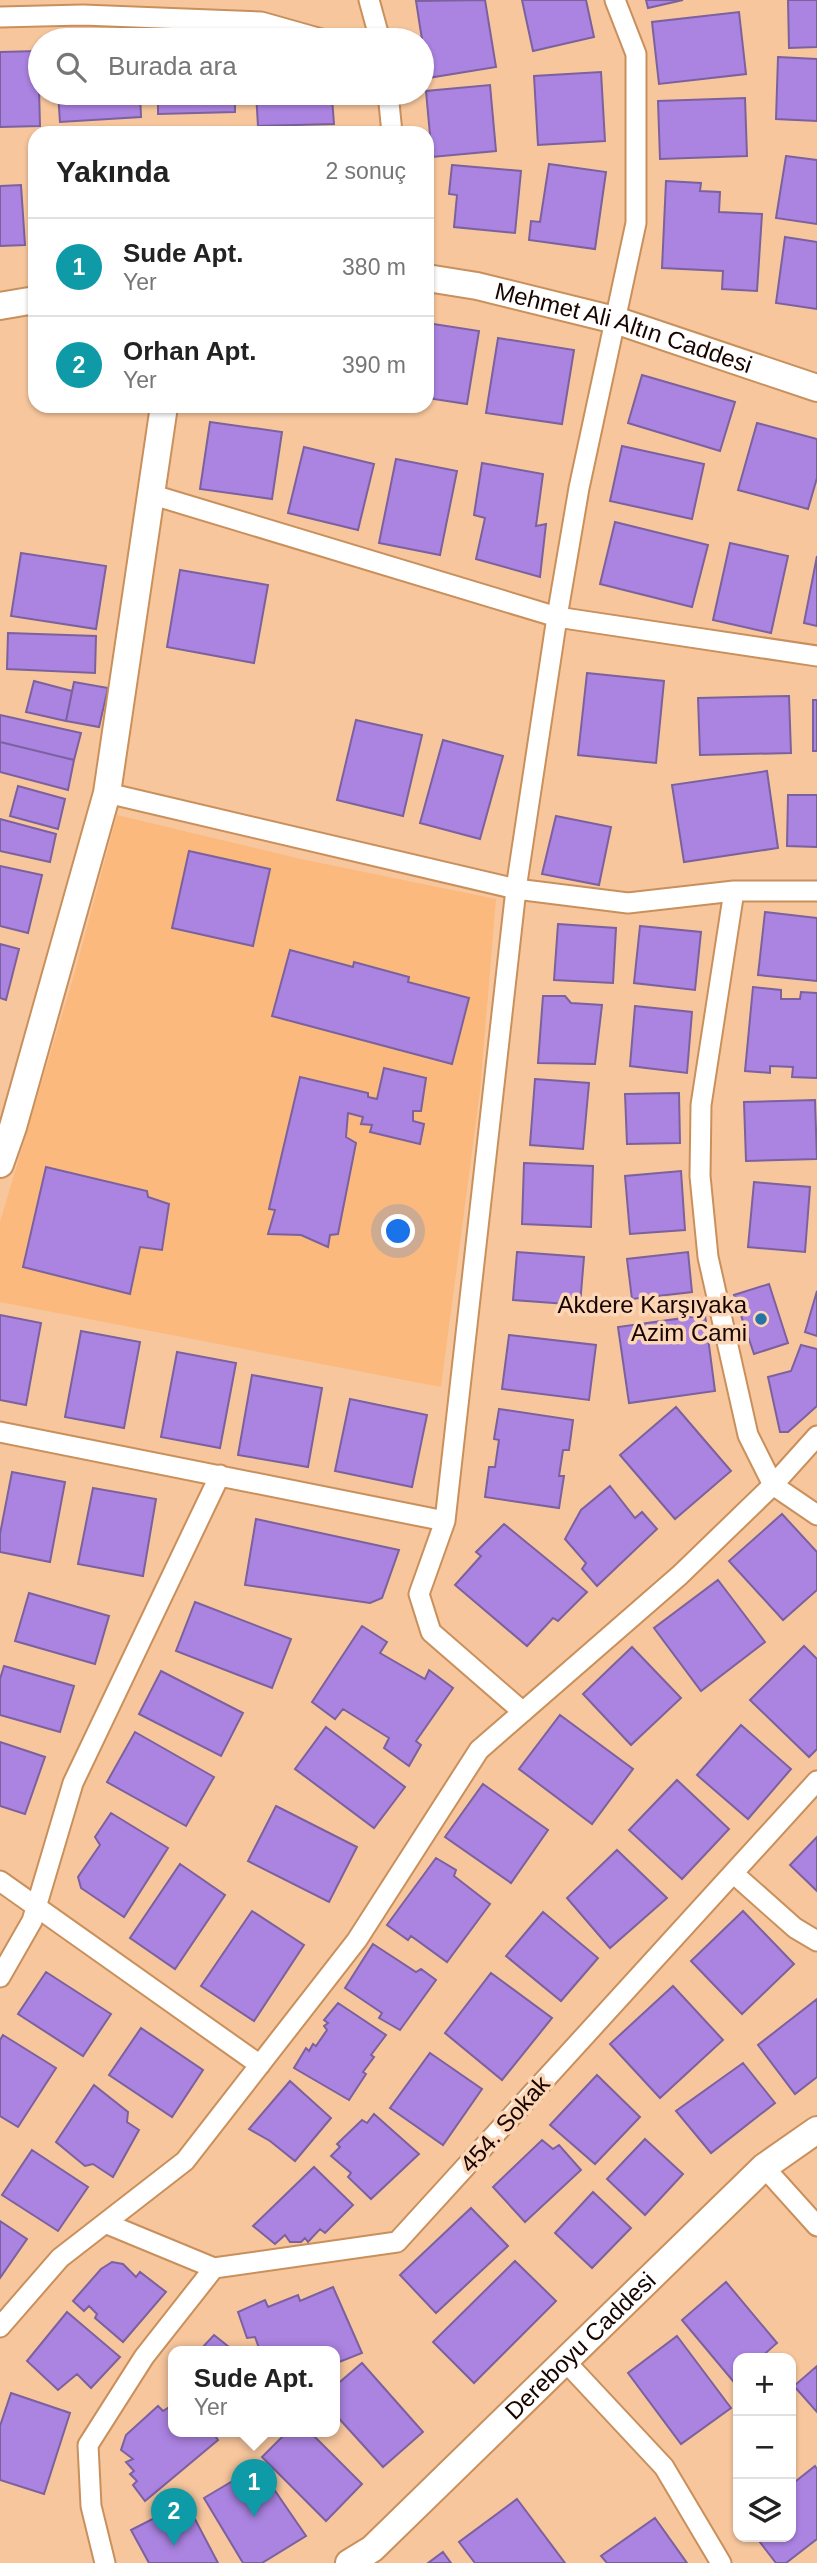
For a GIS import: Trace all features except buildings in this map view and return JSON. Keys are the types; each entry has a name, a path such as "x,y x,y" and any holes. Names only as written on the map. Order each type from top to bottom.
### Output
{"street":[{"path":"369,0 377,28"},
{"path":"523,1712 431,1632 419,1594 444,1521 516,889 557,617 579,488 636,223 636,54 615,0"},
{"path":"0,17 83,7 261,22 282,28"},
{"path":"389,105 391,126"},
{"name":"Mehmet Ali Altın Caddesi","path":"434,279 477,286 615,320 817,388"},
{"path":"0,306 28,301"},
{"path":"0,1164 7,1125 107,793 163,413"},
{"path":"150,494 557,617 817,656"},
{"path":"107,793 516,889 628,903 734,891 817,891"},
{"path":"734,891 701,1105 700,1176 708,1257 748,1435 773,1485 817,1515"},
{"path":"0,1432 444,1521"},
{"path":"0,2327 60,2258 185,2161 357,1940 479,1750 680,1575 773,1485 817,1436"},
{"path":"0,1977 32,1921 73,1783 220,1475"},
{"name":"454. Sokak","path":"214,2269 397,2242 817,1781"},
{"path":"733,1874 795,1928 817,1941"},
{"path":"0,1881 260,2066"},
{"name":"Dereboyu Caddesi","path":"349,2563 372,2549 764,2167 817,2130"},
{"path":"764,2167 817,2226"},
{"path":"104,2563 90,2506 89,2445 144,2357 214,2269 105,2223"},
{"path":"565,2361 664,2467 721,2563"}],"shaded area":[{"path":"117,815 301,859 496,899 480,1091 441,1387 0,1302 0,1222 76,968"}],"place":[{"name":"Akdere Karşıyaka Azim Cami","path":"761,1319"},
{"name":"Sude Apt.","path":"254,2517"},
{"name":"Orhan Apt.","path":"174,2546"}]}
